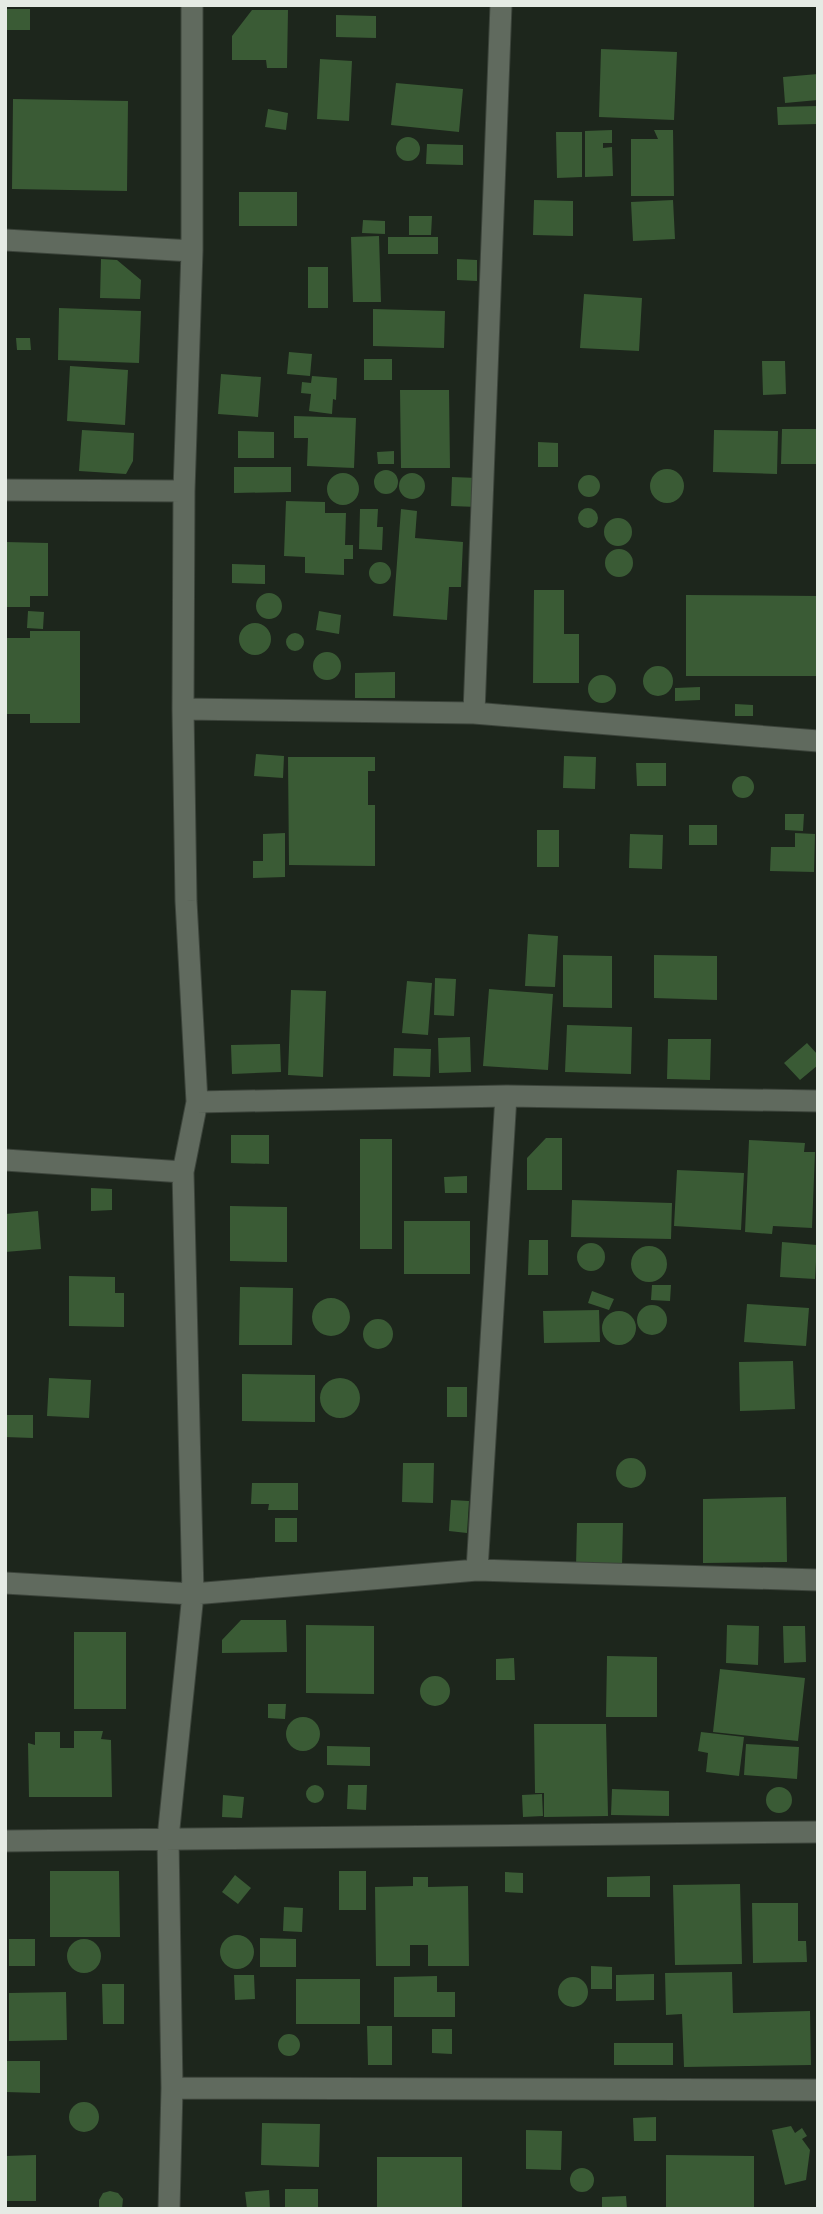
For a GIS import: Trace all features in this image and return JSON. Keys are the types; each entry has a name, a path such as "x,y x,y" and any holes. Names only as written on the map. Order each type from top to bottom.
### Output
{"street":[{"path":"169,2209 172,2088 168,1838 193,1594 183,1172 197,1102 186,901 183,709 184,491 192,251 192,5"},
{"path":"474,713 501,5"},
{"path":"5,240 192,251"},
{"path":"5,490 184,491"},
{"path":"183,709 474,713 818,741"},
{"path":"197,1102 506,1096 818,1101"},
{"path":"477,1570 506,1096"},
{"path":"5,1160 183,1172"},
{"path":"5,1583 193,1594 477,1570 818,1580"},
{"path":"5,1841 818,1832"},
{"path":"172,2088 818,2090"}],"building":[{"path":"5,9 30,9 30,30 5,30"},
{"path":"252,10 288,10 287,68 267,68 266,60 232,60 232,36"},
{"path":"336,15 376,16 376,38 336,37"},
{"path":"601,49 677,52 674,120 599,117"},
{"path":"320,59 352,61 349,121 317,119"},
{"path":"818,74 818,100 785,103 783,77"},
{"path":"396,83 463,89 459,132 391,125"},
{"path":"13,99 128,101 127,191 12,189"},
{"path":"818,106 818,124 778,125 777,107"},
{"path":"268,109 288,113 286,130 265,127"},
{"path":"612,130 612,143 603,143 603,148 612,147 613,176 585,177 585,131"},
{"path":"654,130 673,130 674,196 631,196 631,139 658,139"},
{"path":"556,132 582,132 582,177 557,178"},
{"path":"408,137 417,140 420,149 417,158 408,161 399,158 396,149 399,140"},
{"path":"427,144 463,145 463,165 426,164"},
{"path":"239,192 297,192 297,226 239,226"},
{"path":"534,200 573,201 573,236 533,235"},
{"path":"673,200 675,239 633,241 631,202"},
{"path":"409,216 432,216 431,235 409,235"},
{"path":"363,220 385,221 385,234 362,233"},
{"path":"379,236 381,302 353,302 351,237"},
{"path":"388,237 438,237 438,254 388,254"},
{"path":"101,259 117,260 141,280 140,299 100,298"},
{"path":"457,259 477,260 477,281 457,280"},
{"path":"308,267 328,267 328,308 308,308"},
{"path":"584,294 642,298 639,351 580,348"},
{"path":"59,308 141,311 139,363 58,360"},
{"path":"373,309 445,311 444,348 373,346"},
{"path":"16,338 30,338 31,350 17,350"},
{"path":"289,352 312,354 310,376 287,374"},
{"path":"364,359 392,359 392,380 364,380"},
{"path":"762,361 785,361 786,394 763,395"},
{"path":"70,366 128,370 125,425 67,421"},
{"path":"221,374 261,377 258,417 218,414"},
{"path":"312,376 337,378 332,414 309,411 311,394 301,393 302,382 311,383"},
{"path":"400,390 449,390 450,468 401,468"},
{"path":"294,416 356,418 354,468 307,466 308,438 294,438"},
{"path":"782,429 816,429 816,464 781,464"},
{"path":"82,430 134,433 133,461 126,474 79,471"},
{"path":"714,430 778,431 777,474 713,472"},
{"path":"238,431 274,432 274,458 238,458"},
{"path":"538,442 558,443 558,467 538,467"},
{"path":"394,451 394,464 378,464 377,452"},
{"path":"234,467 291,467 291,492 234,493"},
{"path":"667,469 679,474 684,486 679,498 667,503 655,498 650,486 655,474"},
{"path":"386,470 394,474 398,482 394,490 386,494 378,490 374,482 378,474"},
{"path":"343,473 355,477 359,489 355,501 343,505 331,501 327,489 331,477"},
{"path":"412,473 421,477 425,486 421,495 412,499 403,495 399,486 403,477"},
{"path":"589,475 597,478 600,486 597,494 589,497 581,494 578,486 581,478"},
{"path":"452,477 478,478 477,507 451,506"},
{"path":"286,501 325,502 325,513 346,513 345,545 353,545 353,559 344,559 344,575 305,573 305,557 284,556"},
{"path":"588,508 595,511 598,518 595,525 588,528 581,525 578,518 581,511"},
{"path":"360,509 378,509 377,527 383,527 382,550 359,549"},
{"path":"401,509 417,511 415,538 463,542 461,587 449,587 447,620 393,616"},
{"path":"618,518 628,522 632,532 628,542 618,546 608,542 604,532 608,522"},
{"path":"5,542 48,543 48,596 30,596 30,607 5,607"},
{"path":"619,549 629,553 633,563 629,573 619,577 609,573 605,563 609,553"},
{"path":"376,562 384,562 391,569 391,577 384,584 376,584 369,577 369,569"},
{"path":"232,564 265,565 265,584 232,583"},
{"path":"534,590 564,590 564,634 579,634 579,683 533,683"},
{"path":"269,593 278,597 282,606 278,615 269,619 260,615 256,606 260,597"},
{"path":"686,595 818,596 818,676 686,676"},
{"path":"28,611 44,612 43,629 27,628"},
{"path":"319,611 341,615 339,634 316,630"},
{"path":"255,623 267,627 271,639 267,651 255,655 243,651 239,639 243,627"},
{"path":"30,631 80,631 80,723 30,723 30,714 5,714 5,638 30,638"},
{"path":"295,633 301,636 304,642 301,648 295,651 289,648 286,642 289,636"},
{"path":"327,652 337,656 341,666 337,676 327,680 317,676 313,666 317,656"},
{"path":"658,666 669,670 673,681 669,692 658,696 647,692 643,681 647,670"},
{"path":"395,672 395,698 355,698 355,673"},
{"path":"602,675 612,679 616,689 612,699 602,703 592,699 588,689 592,679"},
{"path":"700,687 700,700 675,701 675,688"},
{"path":"735,704 753,705 753,716 735,716"},
{"path":"256,754 284,756 283,778 254,776"},
{"path":"564,756 596,757 595,789 563,788"},
{"path":"288,757 375,757 375,771 368,771 368,805 375,805 375,866 289,865"},
{"path":"636,763 666,763 666,786 637,786"},
{"path":"743,776 751,779 754,787 751,795 743,798 735,795 732,787 735,779"},
{"path":"785,814 804,814 803,831 785,830"},
{"path":"689,825 717,825 717,845 689,845"},
{"path":"537,830 559,830 559,867 537,867"},
{"path":"285,833 285,877 253,878 253,861 263,861 263,834"},
{"path":"795,833 815,834 814,872 770,871 771,847 795,847"},
{"path":"630,834 663,835 662,869 629,868"},
{"path":"528,934 558,936 555,987 525,986"},
{"path":"563,955 612,956 612,1008 563,1007"},
{"path":"654,955 717,956 717,1000 654,998"},
{"path":"435,978 456,979 454,1016 434,1015"},
{"path":"407,981 432,983 428,1035 402,1033"},
{"path":"489,989 553,994 548,1070 483,1066"},
{"path":"291,990 326,991 323,1077 288,1075"},
{"path":"567,1025 632,1027 631,1074 565,1072"},
{"path":"470,1037 471,1072 439,1073 438,1038"},
{"path":"668,1039 711,1039 710,1080 667,1079"},
{"path":"807,1043 818,1055 818,1065 800,1080 784,1063"},
{"path":"280,1044 281,1072 232,1074 231,1045"},
{"path":"394,1048 431,1049 430,1077 393,1076"},
{"path":"231,1135 269,1135 269,1164 231,1163"},
{"path":"546,1138 562,1138 562,1190 527,1190 527,1158"},
{"path":"360,1139 392,1139 392,1249 360,1249"},
{"path":"749,1140 805,1143 804,1152 815,1152 812,1228 773,1226 772,1234 745,1232"},
{"path":"677,1170 744,1173 741,1230 674,1226"},
{"path":"467,1176 467,1193 445,1193 444,1177"},
{"path":"91,1188 112,1189 112,1210 91,1211"},
{"path":"572,1200 672,1203 671,1239 571,1237"},
{"path":"230,1206 287,1207 287,1262 230,1261"},
{"path":"38,1211 41,1249 5,1252 5,1214"},
{"path":"404,1221 470,1221 470,1274 404,1274"},
{"path":"529,1240 548,1240 548,1275 528,1275"},
{"path":"782,1242 817,1245 815,1279 780,1277"},
{"path":"591,1243 601,1247 605,1257 601,1267 591,1271 581,1267 577,1257 581,1247"},
{"path":"649,1246 662,1251 667,1264 662,1277 649,1282 636,1277 631,1264 636,1251"},
{"path":"69,1276 115,1277 115,1293 124,1293 124,1327 69,1326"},
{"path":"652,1285 671,1285 670,1301 651,1300"},
{"path":"240,1287 293,1288 292,1345 239,1345"},
{"path":"592,1291 614,1299 609,1310 588,1303"},
{"path":"331,1298 344,1304 350,1317 344,1330 331,1336 318,1330 312,1317 318,1304"},
{"path":"747,1304 809,1308 806,1346 744,1342"},
{"path":"652,1305 663,1309 667,1320 663,1331 652,1335 641,1331 637,1320 641,1309"},
{"path":"599,1310 600,1342 544,1343 543,1311"},
{"path":"619,1311 631,1316 636,1328 631,1340 619,1345 607,1340 602,1328 607,1316"},
{"path":"378,1319 384,1320 392,1328 392,1340 384,1348 378,1349 372,1348 364,1340 363,1334 364,1328 372,1320"},
{"path":"793,1361 795,1409 740,1411 739,1362"},
{"path":"242,1374 315,1375 315,1422 242,1421"},
{"path":"49,1378 91,1380 89,1418 47,1416"},
{"path":"340,1378 348,1379 354,1384 359,1390 359,1406 354,1412 348,1417 340,1418 332,1417 326,1412 321,1406 320,1398 321,1390 326,1384 332,1379"},
{"path":"447,1387 467,1387 467,1417 447,1417"},
{"path":"5,1415 33,1415 33,1438 5,1437"},
{"path":"631,1458 642,1462 646,1473 642,1484 631,1488 620,1484 616,1473 620,1462"},
{"path":"403,1463 434,1463 433,1503 402,1502"},
{"path":"252,1483 298,1483 298,1510 268,1510 269,1504 251,1504"},
{"path":"786,1497 787,1562 703,1563 703,1499"},
{"path":"451,1500 469,1501 467,1533 449,1531"},
{"path":"275,1518 297,1518 297,1542 275,1542"},
{"path":"577,1523 623,1523 622,1567 576,1567"},
{"path":"241,1620 286,1620 287,1652 222,1653 222,1640"},
{"path":"306,1625 374,1626 374,1694 306,1693"},
{"path":"727,1625 759,1626 758,1665 726,1663"},
{"path":"783,1626 805,1626 806,1662 784,1663"},
{"path":"74,1632 126,1632 126,1709 74,1709"},
{"path":"607,1656 657,1657 657,1717 606,1717"},
{"path":"514,1658 515,1680 496,1680 496,1659"},
{"path":"720,1669 805,1678 798,1741 713,1732"},
{"path":"435,1676 446,1680 450,1691 446,1702 435,1706 424,1702 420,1691 424,1680"},
{"path":"268,1704 286,1704 285,1719 268,1718"},
{"path":"303,1717 315,1722 320,1734 315,1746 303,1751 291,1746 286,1734 291,1722"},
{"path":"534,1724 606,1724 608,1816 544,1817 544,1793 535,1793"},
{"path":"74,1731 103,1731 101,1739 111,1740 112,1797 29,1797 28,1743 35,1745 35,1732 60,1732 60,1748 74,1748"},
{"path":"701,1732 744,1737 739,1776 706,1772 708,1753 698,1751"},
{"path":"746,1744 799,1747 797,1779 744,1775"},
{"path":"327,1746 370,1747 370,1766 327,1765"},
{"path":"315,1785 321,1788 324,1794 321,1800 315,1803 309,1800 306,1794 309,1788"},
{"path":"348,1785 367,1785 366,1810 347,1809"},
{"path":"779,1787 788,1791 792,1800 788,1809 779,1813 770,1809 766,1800 770,1791"},
{"path":"612,1789 669,1791 669,1816 611,1815"},
{"path":"542,1794 543,1816 523,1817 522,1795"},
{"path":"223,1795 244,1797 242,1818 222,1817"},
{"path":"50,1871 119,1871 120,1937 50,1937"},
{"path":"339,1871 366,1871 366,1910 339,1910"},
{"path":"505,1872 523,1873 523,1893 505,1892"},
{"path":"235,1875 251,1888 238,1904 222,1892"},
{"path":"650,1876 650,1897 607,1897 607,1877"},
{"path":"413,1877 428,1877 428,1887 468,1886 469,1966 428,1966 428,1945 410,1945 410,1966 376,1966 375,1887 413,1886"},
{"path":"740,1884 742,1964 675,1965 673,1885"},
{"path":"752,1903 798,1903 798,1941 806,1941 807,1962 753,1963"},
{"path":"284,1907 303,1908 302,1932 283,1931"},
{"path":"237,1935 249,1940 254,1952 249,1964 237,1969 225,1964 220,1952 225,1940"},
{"path":"260,1938 296,1939 296,1967 260,1967"},
{"path":"9,1939 35,1939 35,1966 9,1966"},
{"path":"84,1939 96,1944 101,1956 96,1968 84,1973 72,1968 67,1956 72,1944"},
{"path":"591,1966 612,1967 612,1989 591,1989"},
{"path":"732,1972 733,2013 810,2011 811,2065 684,2067 682,2014 666,2015 665,1973"},
{"path":"654,1974 654,2000 616,2001 616,1975"},
{"path":"234,1975 254,1975 255,1999 235,2000"},
{"path":"437,1976 437,1992 455,1992 455,2017 394,2017 394,1977"},
{"path":"573,1977 579,1978 587,1986 587,1998 579,2006 573,2007 567,2006 559,1998 558,1992 559,1986 567,1978"},
{"path":"296,1979 360,1979 360,2024 296,2024"},
{"path":"102,1984 124,1984 124,2024 103,2024"},
{"path":"66,1992 67,2040 9,2041 9,1993"},
{"path":"367,2026 392,2026 392,2065 368,2065"},
{"path":"432,2029 452,2029 452,2054 432,2053"},
{"path":"289,2034 297,2037 300,2045 297,2053 289,2056 281,2053 278,2045 281,2037"},
{"path":"614,2043 673,2043 673,2065 614,2065"},
{"path":"5,2061 40,2061 40,2093 5,2092"},
{"path":"84,2102 95,2106 99,2117 95,2128 84,2132 73,2128 69,2117 73,2106"},
{"path":"656,2117 656,2141 634,2141 633,2118"},
{"path":"262,2123 320,2124 319,2167 261,2165"},
{"path":"791,2126 795,2133 802,2128 807,2136 802,2139 810,2150 806,2180 785,2185 772,2130"},
{"path":"526,2130 562,2131 561,2170 526,2169"},
{"path":"36,2155 36,2201 5,2201 5,2156"},
{"path":"666,2155 754,2156 754,2209 666,2209"},
{"path":"377,2157 462,2157 462,2209 377,2209"},
{"path":"582,2168 593,2175 594,2180 587,2191 582,2192 571,2185 570,2180 577,2169"},
{"path":"285,2189 318,2189 318,2209 285,2209"},
{"path":"269,2190 270,2209 247,2209 245,2192"},
{"path":"103,2193 118,2193 123,2199 122,2209 99,2207"},
{"path":"626,2196 627,2209 602,2209 602,2197"}]}
